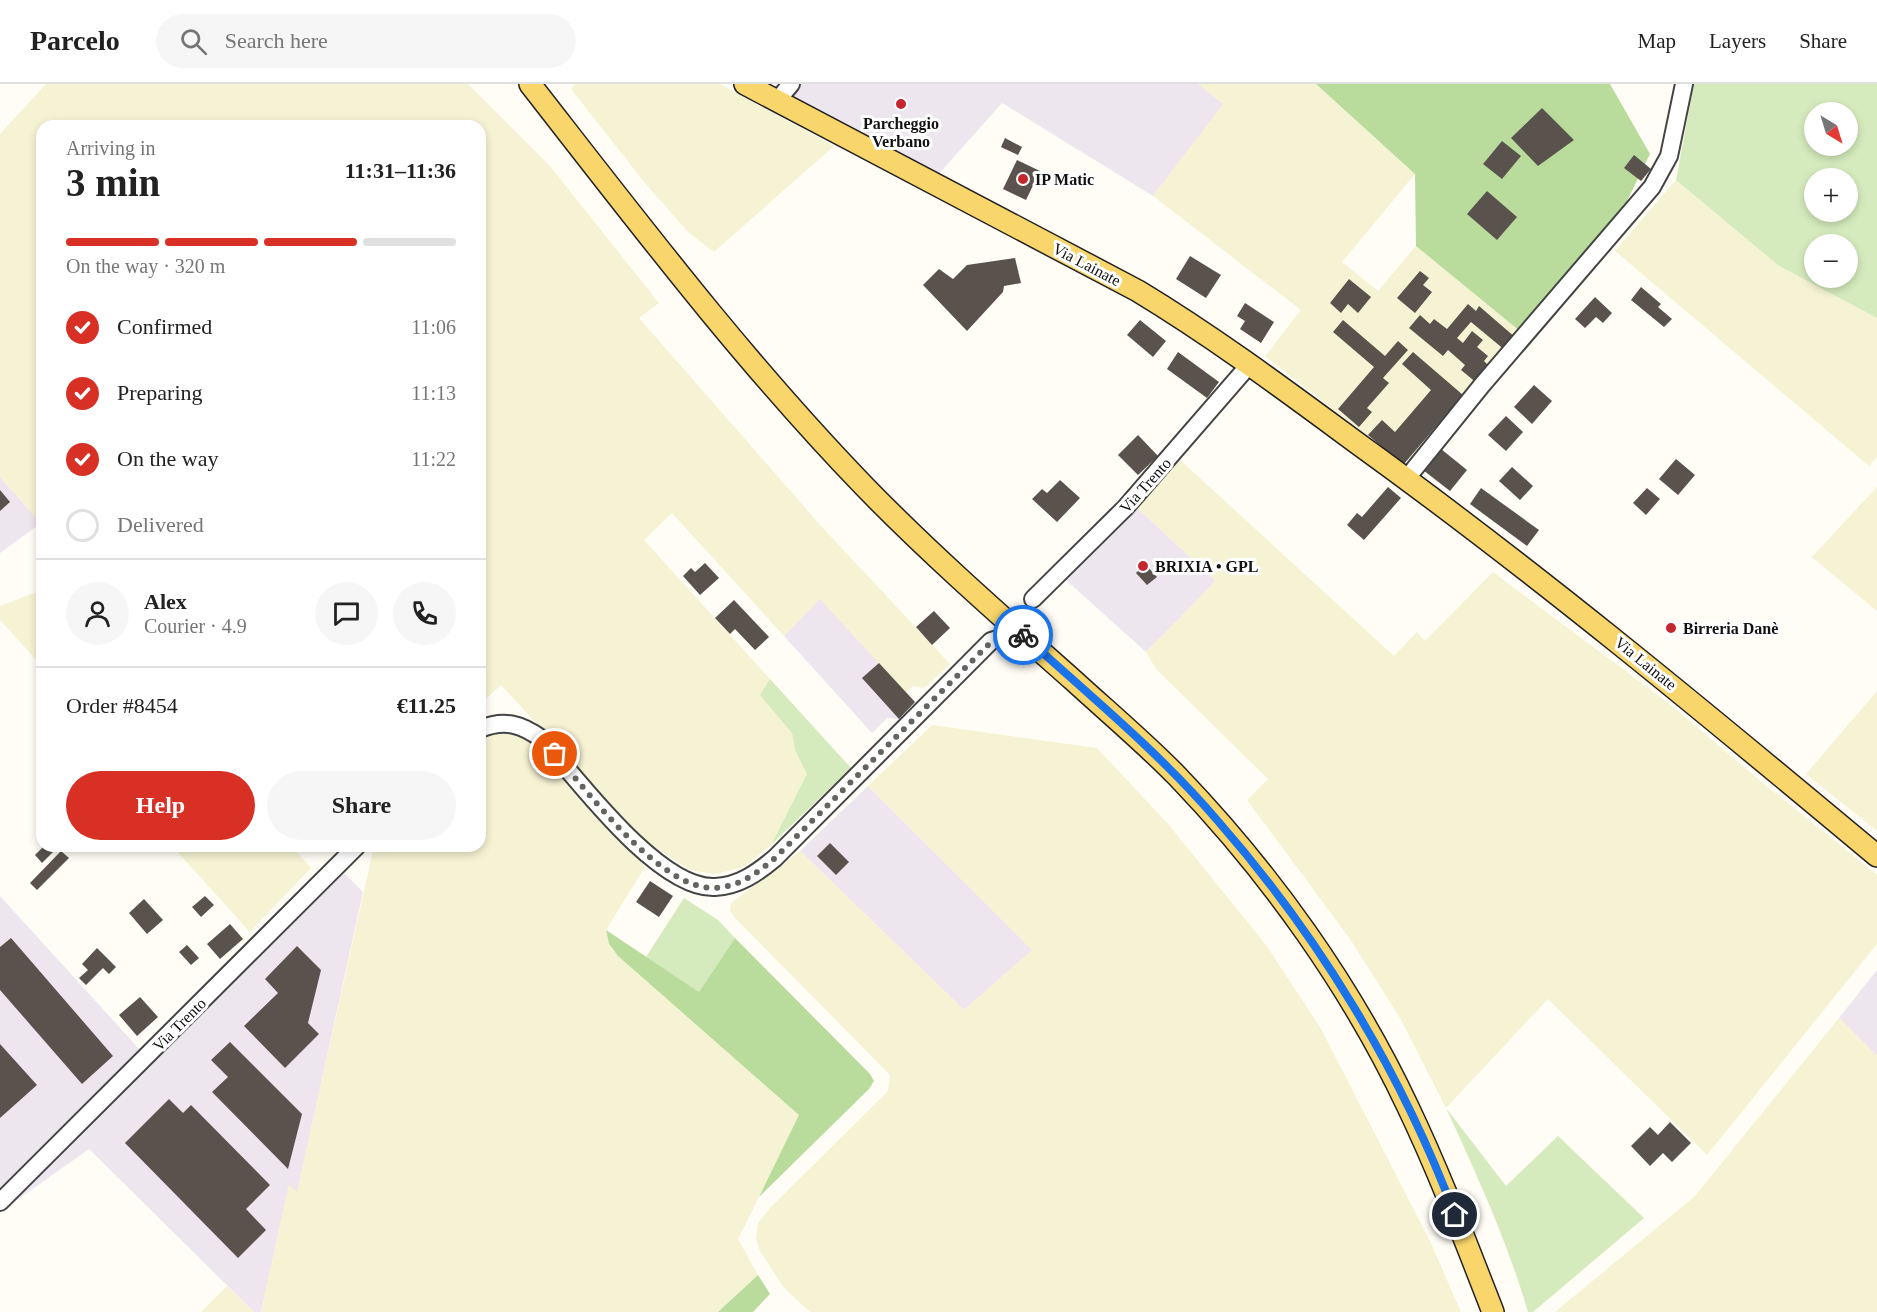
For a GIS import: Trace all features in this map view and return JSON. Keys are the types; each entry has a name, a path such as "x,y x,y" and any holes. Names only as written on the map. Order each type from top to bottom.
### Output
{"main road":[{"path":"530,84 684,278 812,432 867,490 1174,774 1224,827 1304,932 1359,1015 1407,1104 1448,1195 1492,1312"},
{"name":"Via Lainate","path":"745,84 1138,291 1196,326 1407,478 1602,627 1877,856"}],"street":[{"path":"776,102 791,84"},
{"path":"1407,478 1482,385 1652,187 1667,159 1684,84"},
{"name":"Via Trento","path":"1033,599 1125,508 1250,364"},
{"path":"992,641 998,613"},
{"path":"486,727 510,722 529,729 542,739 622,830 670,873 713,888 735,885 756,873 775,858 992,641 1019,632"},
{"name":"Via Trento","path":"0,1202 351,852"}],"shaded area":[{"path":"46,84 468,84 549,165 659,303 639,318 822,527 950,664 924,688 913,686 906,693 820,599 784,636 672,513 644,540 770,679 761,695 792,733 795,750 808,774 771,845 740,868 716,874 685,867 644,840 501,685 486,699 486,120 36,120 36,517 0,477 0,134"},
{"path":"575,84 720,84 834,146 714,252 689,233 645,183 571,89"},
{"path":"780,84 1198,84 1224,104 1153,196 1002,103 937,176 775,90"},
{"path":"1198,84 1316,84 1415,174 1342,262 1378,291 1416,246 1521,332 1470,395 1403,465 1265,356 1301,310 1153,196 1223,104"},
{"path":"1676,180 1779,266 1804,279 1804,288 1820,288 1877,318 1877,457 1869,466 1615,251"},
{"path":"1179,459 1394,656 1417,632 1425,641 1493,572 1667,702 1877,875 1877,944 1707,1155 1548,999 1446,1108 1400,1018 1350,939 1247,800 1268,779 1156,669 1146,652 1216,581 1136,507"},
{"path":"0,477 36,517 36,527 0,553"},
{"path":"1877,487 1877,611 1812,557"},
{"path":"1136,507 1216,581 1146,652 1066,580"},
{"path":"36,592 36,659 0,620 0,606"},
{"path":"820,598 915,702 899,719 887,718 872,733 784,636"},
{"path":"1877,691 1877,831 1806,774"},
{"path":"932,725 1097,748 1169,825 1266,945 1320,1027 1430,1241 1461,1312 810,1312 784,1288 760,1251 756,1239 758,1223 771,1207 888,1091 890,1075 737,920 730,911 731,903 800,851 964,1010 1032,950 868,786"},
{"path":"507,728 526,736 543,752 645,867 606,930 609,945 618,956 800,1115 738,1239 758,1275 718,1312 261,1312 289,1185 297,1192 373,852 486,852 486,733"},
{"path":"868,786 1033,950 964,1010 800,851"},
{"path":"177,852 297,852 311,868 250,932"},
{"path":"344,873 363,892 297,1193 289,1185 261,1312 254,1312 89,1149 0,1212 0,896 152,1063"},
{"path":"1877,970 1877,1056 1839,1018"},
{"path":"1839,1018 1877,1056 1877,1312 1555,1312 1695,1196"},
{"path":"227,1286 254,1312 201,1312"}],"green space":[{"path":"1316,84 1610,84 1650,154 1626,203 1521,332 1416,246 1415,174"},
{"path":"1694,84 1877,84 1877,318 1820,288 1858,288 1858,234 1804,234 1804,279 1779,266 1676,180"},
{"path":"770,679 851,768 771,845 807,774 795,750 792,733 760,695"},
{"path":"684,898 718,920 735,938 699,992 646,957"},
{"path":"606,930 699,992 735,938 870,1074 874,1081 869,1089 759,1197 799,1115 618,956 609,944"},
{"path":"1446,1108 1506,1186 1558,1136 1644,1218 1533,1312 1528,1312 1501,1234"},
{"path":"758,1275 770,1294 753,1312 718,1312"}],"building":[{"path":"1542,108 1574,140 1538,166 1511,138"},
{"path":"1005,138 1022,147 1018,155 1001,147"},
{"path":"1502,141 1521,156 1502,179 1483,164"},
{"path":"1634,155 1651,169 1641,181 1624,168"},
{"path":"1017,160 1040,171 1026,200 1003,189"},
{"path":"1487,191 1517,217 1497,240 1467,214"},
{"path":"1190,256 1221,275 1206,298 1176,279"},
{"path":"1015,258 1021,283 1004,286 1003,292 967,331 923,285 939,269 953,279 967,265"},
{"path":"1420,271 1429,278 1423,285 1432,292 1415,313 1397,298"},
{"path":"1349,279 1371,297 1358,313 1348,304 1341,313 1330,303"},
{"path":"1641,287 1661,304 1658,307 1672,319 1664,327 1631,300"},
{"path":"1595,297 1612,313 1603,323 1596,317 1585,328 1575,319"},
{"path":"1245,303 1274,322 1261,343 1240,329 1245,321 1237,316"},
{"path":"1468,304 1476,311 1479,306 1516,338 1506,351 1471,322 1457,338 1463,343 1472,331 1483,340 1477,347 1488,356 1484,361 1491,368 1478,384 1461,370 1465,365 1448,350 1443,356 1409,328 1420,315 1430,324 1434,319 1447,329"},
{"path":"1140,320 1166,341 1153,357 1127,335"},
{"path":"1343,320 1385,356 1398,341 1408,350 1383,378 1389,383 1367,408 1372,412 1359,427 1338,409 1374,367 1333,332"},
{"path":"1178,352 1219,382 1207,398 1167,369"},
{"path":"1413,352 1463,395 1403,465 1368,435 1382,420 1395,432 1431,390 1402,364"},
{"path":"1534,385 1552,401 1532,424 1514,407"},
{"path":"1506,416 1523,432 1506,451 1488,435"},
{"path":"1138,435 1158,456 1138,475 1118,455"},
{"path":"1441,449 1467,470 1450,491 1423,470"},
{"path":"1676,459 1695,475 1678,495 1659,479"},
{"path":"1512,467 1533,486 1520,500 1499,481"},
{"path":"1060,480 1080,498 1057,522 1032,499 1042,489 1047,493"},
{"path":"1388,487 1401,498 1364,540 1347,525 1357,513 1362,517"},
{"path":"1481,488 1539,530 1527,546 1470,504"},
{"path":"1647,488 1660,499 1646,515 1633,503"},
{"path":"0,490 10,502 0,511"},
{"path":"705,563 719,578 700,595 683,576 691,568 695,572"},
{"path":"1145,564 1157,577 1147,585 1136,573"},
{"path":"734,600 769,637 755,650 735,629 730,634 715,618"},
{"path":"934,611 950,628 932,645 916,627"},
{"path":"879,663 915,702 899,719 862,678"},
{"path":"830,843 849,862 836,875 817,856"},
{"path":"38,852 53,852 42,863 35,855"},
{"path":"60,852 69,858 37,890 30,883"},
{"path":"650,881 673,896 659,917 636,902"},
{"path":"205,896 214,905 201,917 192,907"},
{"path":"144,899 163,920 147,934 129,913"},
{"path":"230,924 243,939 220,959 207,944"},
{"path":"11,938 113,1056 82,1084 0,990 0,947"},
{"path":"187,945 199,958 191,965 179,952"},
{"path":"297,946 321,970 308,1023 319,1034 285,1068 244,1026 278,993 265,979"},
{"path":"97,948 116,967 109,974 103,968 86,985 79,978 88,970 82,964"},
{"path":"140,997 158,1017 137,1036 119,1015"},
{"path":"230,1042 302,1114 288,1169 212,1092 228,1077 211,1060"},
{"path":"0,1044 37,1085 0,1118"},
{"path":"169,1099 183,1113 191,1105 270,1185 246,1209 266,1230 238,1258 125,1143"},
{"path":"1670,1122 1691,1143 1672,1162 1663,1153 1650,1166 1631,1146 1650,1127 1658,1135"}],"way so far":[{"path":"555,754 622,830 670,873 694,884 713,888 735,885 756,873 775,858 992,641 1019,632 1023,635"}],"place":[{"name":"Parcheggio Verbano","path":"901,104"},
{"name":"IP Matic","path":"1023,179"},
{"name":"BRIXIA • GPL","path":"1143,566"},
{"name":"Birreria Danè","path":"1671,628"}],"route":[{"path":"1023,635 1128,729 1174,774 1256,866 1304,932 1359,1015 1407,1104 1455,1215"}]}
